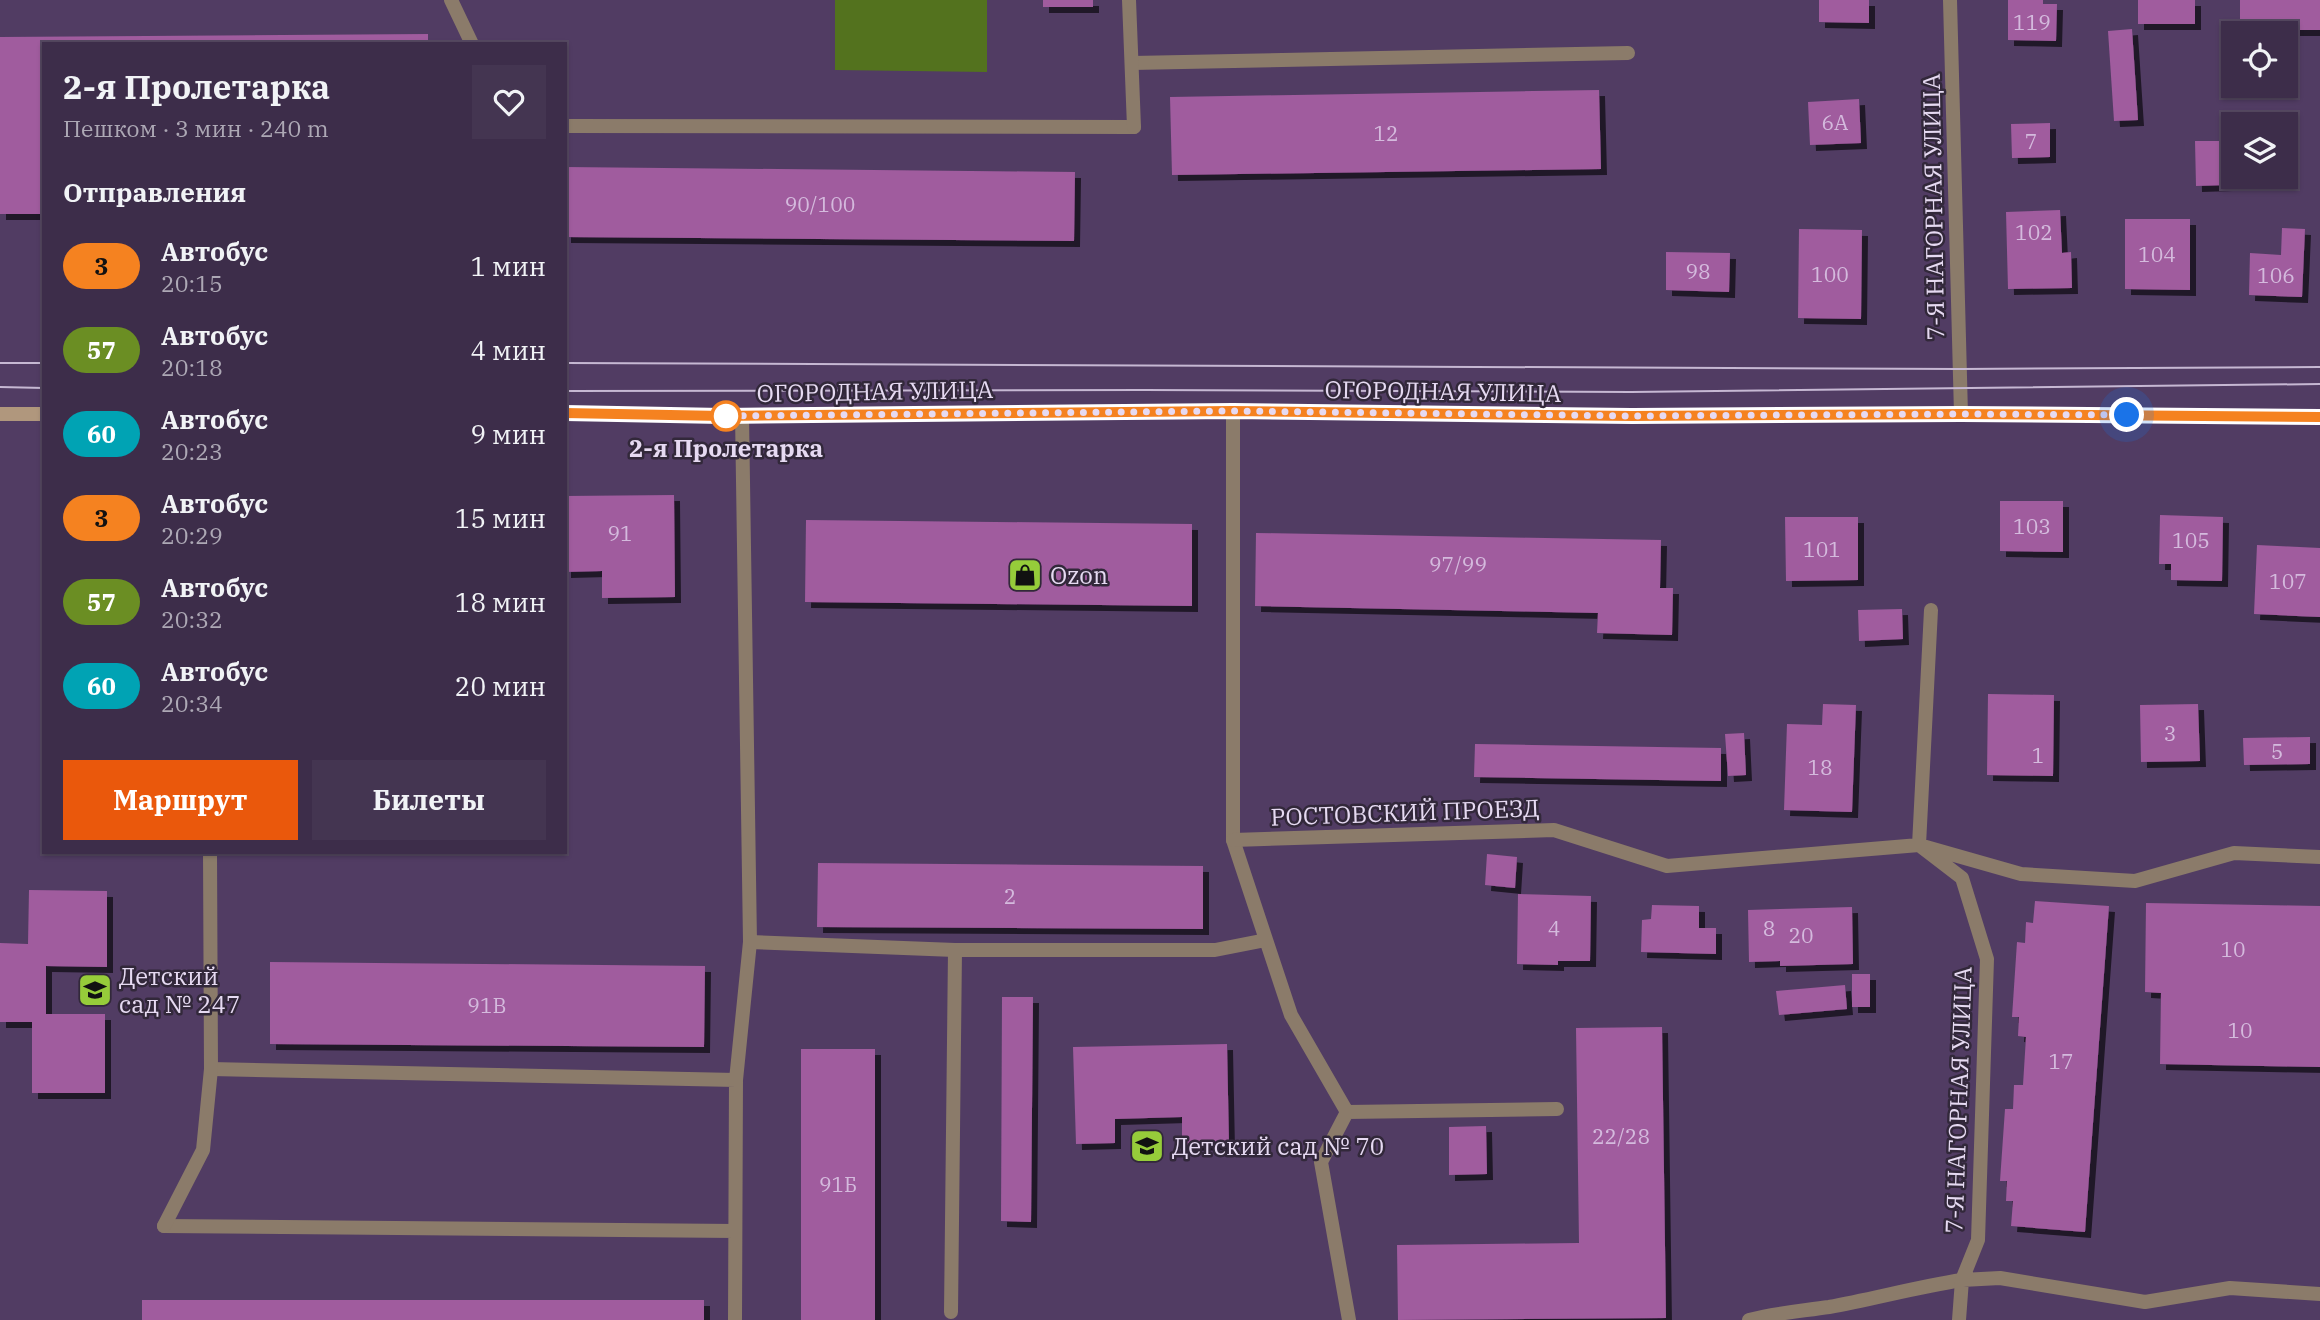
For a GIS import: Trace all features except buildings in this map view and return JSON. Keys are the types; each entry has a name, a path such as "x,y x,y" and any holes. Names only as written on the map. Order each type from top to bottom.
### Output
{"street":[{"path":"451,0 471,42"},
{"path":"567,127 1134,127 1129,0"},
{"name":"7-Я НАГОРНАЯ УЛИЦА","path":"1950,0 1961,414"},
{"path":"1132,63 1628,53"},
{"path":"1233,411 1233,841 1291,1015 1347,1112"},
{"name":"ОГОРОДНАЯ УЛИЦА","path":"567,413 742,415 1233,411 1632,416 1961,414 2320,417"},
{"path":"0,414 42,414"},
{"path":"735,1320 736,1080 750,942 742,415"},
{"path":"1919,845 1931,610"},
{"name":"РОСТОВСКИЙ ПРОЕЗД","path":"1233,841 1554,830 1667,866 1919,845 2021,874 2135,881 2235,853 2320,857"},
{"name":"7-Я НАГОРНАЯ УЛИЦА","path":"1919,845 1962,878 1987,959 1978,1240 1962,1280 1959,1320"},
{"path":"210,854 211,1069 203,1150 164,1226 736,1231"},
{"path":"750,942 955,950 1216,950 1266,940"},
{"path":"951,1312 955,950"},
{"path":"211,1069 736,1080"},
{"path":"1347,1112 1557,1109"},
{"path":"1347,1112 1321,1162 1349,1320"},
{"path":"1749,1320 1775,1313 1829,1307 1914,1288 1962,1280 2000,1278 2145,1302 2230,1288 2320,1294"}],"green space":[{"path":"835,0 987,0 987,72 835,70"}],"tram line":[{"path":"0,363 42,363"},
{"path":"567,363 1960,369 2320,367"},
{"path":"567,391 1631,392 2320,384"},
{"path":"0,387 42,388"}],"bus line":[{"name":"3","path":"567,413 722,416 1233,411 1632,416 1961,414 2320,417"}],"place":[{"name":"2-я Пролетарка","path":"726,416"},
{"name":"Ozon","path":"1025,575"},
{"name":"Детский сад № 247","path":"95,990"},
{"name":"Детский сад № 70","path":"1147,1146"}],"route":[{"path":"726,416 722,416 1233,411 1632,416 2127,415"}]}
